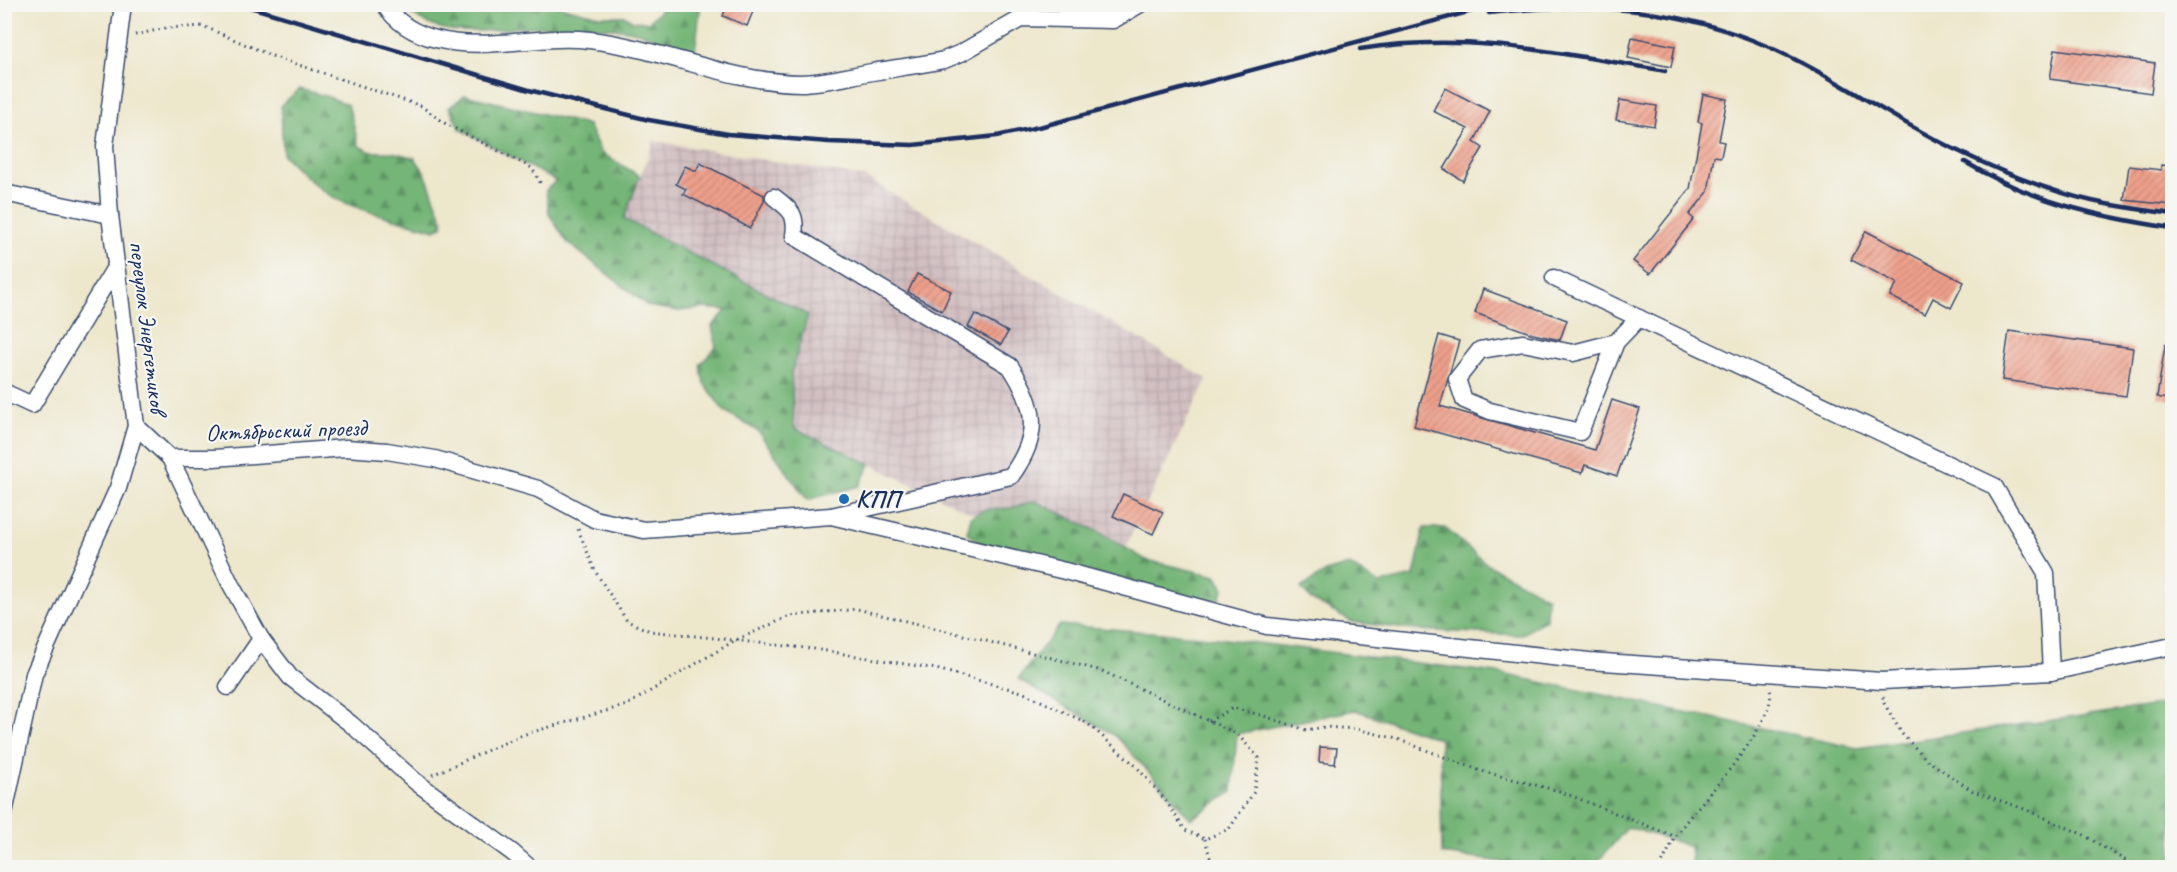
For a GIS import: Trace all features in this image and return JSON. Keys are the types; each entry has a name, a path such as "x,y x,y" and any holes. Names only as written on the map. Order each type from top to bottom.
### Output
{"street":[{"name":"переулок Энергетиков","path":"4,813 34,674 118,488 136,426 110,215 105,146 123,4"},
{"path":"384,4 390,13 411,29 433,39 448,42 464,44 519,40 592,40 721,72 772,81 804,83 829,81 944,60 961,53 1022,18 1113,20 1140,4"},
{"path":"4,193 110,215"},
{"path":"774,197 792,211 796,225 794,236 1010,366 1024,387 1034,428 1023,460 1011,476 831,516"},
{"path":"4,392 32,405 116,266"},
{"path":"1554,278 1994,486 2046,573 2051,672"},
{"path":"1616,342 1573,353 1522,343 1480,350 1457,379 1464,400 1490,411 1580,432 1616,342 1639,318"},
{"path":"136,426 170,458 230,583 261,639 290,677 351,724 416,782 530,867"},
{"name":"Октябрьский проезд","path":"170,458 214,458 346,448 387,451 435,459 538,489 594,519 644,530 831,516"},
{"path":"831,516 1065,571 1267,626 1589,661 1882,681 2051,672 2172,646"},
{"path":"228,687 261,639"}],"path":[{"path":"118,39 166,28 203,26 272,56 421,106 446,124 532,168 541,184"},
{"path":"416,782 522,735 627,705 734,641 790,616 856,609 1102,671 1237,734 1259,758 1254,792 1229,829 1205,839 1185,830 1167,801 1136,766 1087,723 1022,692 936,669 814,649 734,641 650,631 627,621 595,571 569,506"},
{"path":"1660,867 1676,837 1736,761 1765,718 1772,696 1766,673"},
{"path":"1882,681 1884,703 1902,734 1927,760 1973,790 2084,835 2137,867"},
{"path":"1209,721 1233,708 1306,730 1325,727 1357,729 1396,739 1481,771 1559,791 1676,837"},
{"path":"1205,839 1213,867"}],"shaded area":[{"path":"4,5 14,5 5,34"},
{"path":"654,141 864,177 1207,379 1110,579 794,428 791,373 808,315 624,218"}],"green space":[{"path":"408,4 555,5 600,16 625,16 633,21 648,22 659,12 662,5 700,5 700,10 695,51 689,52 643,33 611,28 544,26 479,31 448,30 418,19 405,8"},
{"path":"300,89 348,105 359,146 371,152 392,152 415,158 425,173 443,220 442,226 435,230 350,205 325,192 293,165 283,155 281,105"},
{"path":"465,95 588,125 601,153 640,176 624,219 808,315 791,373 794,428 870,464 859,486 807,500 758,431 723,410 704,383 700,365 716,347 712,326 727,310 704,308 679,311 648,306 567,242 549,214 546,190 556,181 460,129 449,108"},
{"path":"1035,501 1099,532 1146,560 1216,576 1224,588 1216,606 980,543 967,533 971,517 977,514 986,510 1010,508"},
{"path":"1424,528 1445,528 1488,565 1547,597 1546,619 1522,635 1415,630 1352,622 1310,599 1301,588 1326,572 1349,565 1379,584 1414,576"},
{"path":"1060,625 1200,636 1497,673 1857,748 2172,703 2172,867 1692,867 1690,846 1628,827 1593,867 1541,867 1442,854 1440,739 1355,710 1237,734 1232,792 1191,819 1116,736 1018,679"}],"building":[{"path":"727,4 756,4 747,26 723,16"},
{"path":"1632,37 1675,46 1671,67 1628,58"},
{"path":"2055,49 2155,63 2151,93 2050,79"},
{"path":"1445,88 1490,111 1474,142 1483,148 1463,181 1444,169 1468,129 1433,111"},
{"path":"1703,94 1727,99 1719,141 1724,142 1721,157 1714,156 1708,192 1689,215 1694,219 1650,274 1633,261 1690,189 1702,123 1698,122"},
{"path":"1620,100 1657,106 1654,126 1616,120"},
{"path":"700,163 764,195 764,201 750,228 683,194 686,189 676,184 685,166 696,171"},
{"path":"2161,165 2172,166 2172,205 2124,200 2129,166 2161,170"},
{"path":"1866,231 1964,282 1951,308 1933,298 1925,314 1890,296 1897,283 1851,260"},
{"path":"917,274 951,291 942,311 908,292"},
{"path":"1483,289 1567,320 1560,340 1533,334 1475,313"},
{"path":"975,314 1008,332 1001,345 968,327"},
{"path":"2009,331 2133,348 2126,396 2002,380"},
{"path":"1439,335 1459,341 1440,406 1595,450 1612,400 1640,409 1617,476 1585,465 1582,473 1414,426"},
{"path":"2165,345 2172,346 2172,400 2157,397"},
{"path":"1123,494 1163,512 1153,534 1113,516"},
{"path":"1320,747 1337,748 1335,764 1319,762"}],"railway":[{"path":"240,4 529,90 649,120 728,134 829,142 913,145 997,136 1043,126 1498,4"},
{"path":"1489,13 1531,9 1611,9 1688,20 1726,31 1764,45 1802,63 1936,140 1972,158 2040,186 2092,201 2172,214"},
{"path":"1360,49 1400,44 1476,44 1550,52 1665,71"},
{"path":"1965,162 2014,187 2065,206 2118,219 2172,228"}],"place":[{"name":"КПП","path":"844,499"}]}
